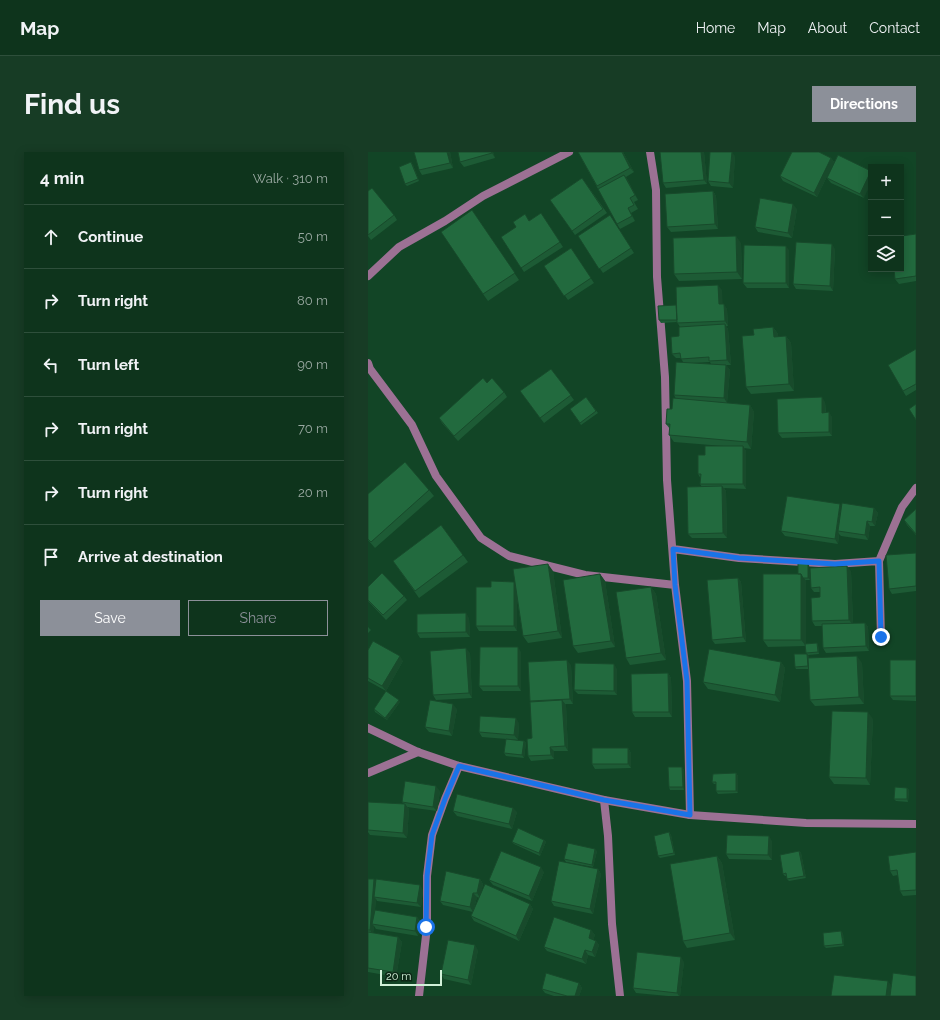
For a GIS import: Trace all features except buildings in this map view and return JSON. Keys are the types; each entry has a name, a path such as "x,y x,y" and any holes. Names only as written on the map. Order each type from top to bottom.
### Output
{"street":[{"path":"368,276 399,247 445,221 483,196 569,152"},
{"path":"650,152 656,190 657,277 665,377 667,480 675,585 687,681 690,815"},
{"path":"368,363 370,369 412,425 436,476 482,538 509,556 585,575 675,585"},
{"path":"881,637 879,561 902,507 916,488"},
{"path":"673,549 739,558 835,564 879,561"},
{"path":"368,728 418,752 459,766 604,800 690,815 806,823 916,824"},
{"path":"368,773 418,752"},
{"path":"419,996 426,927 427,876 432,835 459,766"},
{"path":"604,800 608,836 612,924 620,996"}],"route":[{"path":"426,927 427,876 432,835 459,766 604,800 690,815 687,681 675,585 673,549 739,558 835,564 879,561 881,637"}]}
